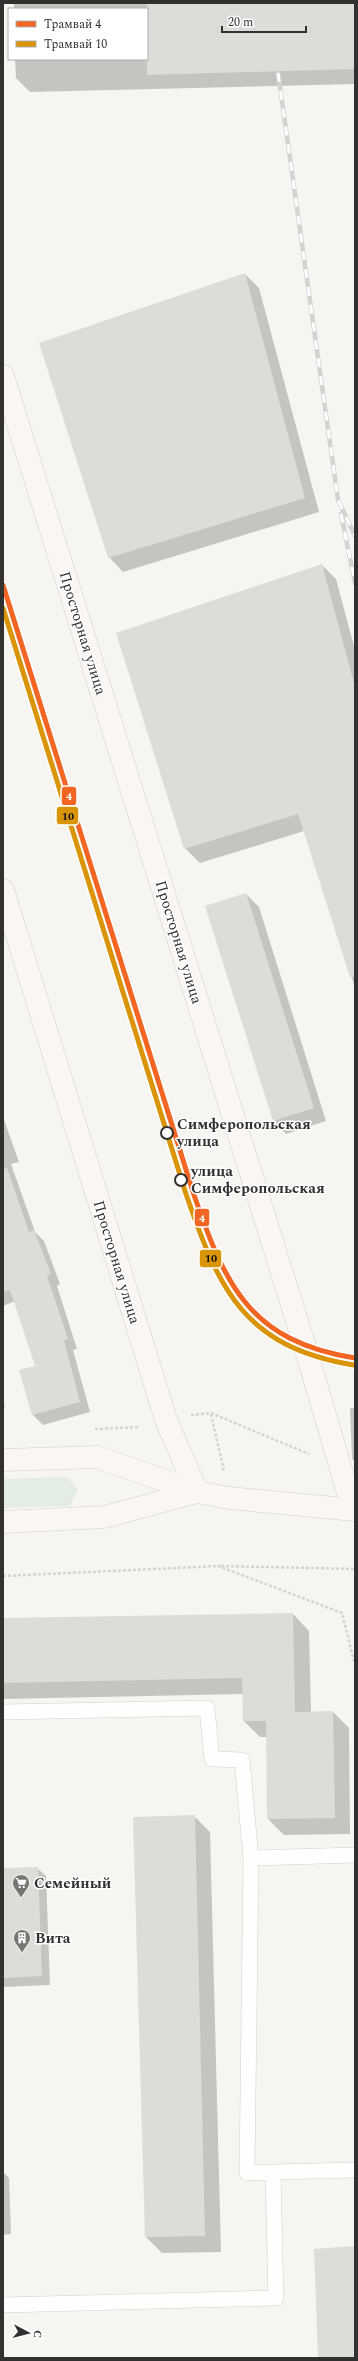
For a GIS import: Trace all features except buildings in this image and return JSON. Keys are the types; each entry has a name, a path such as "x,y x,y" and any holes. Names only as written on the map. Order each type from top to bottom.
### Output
{"street":[{"name":"Просторная улица","path":"3,376 305,1347 354,1510"},
{"name":"Просторная улица","path":"3,890 166,1420 197,1492"},
{"path":"3,1460 96,1458 197,1492 229,1498 354,1510"},
{"path":"3,1522 104,1517 197,1492"}],"lane":[{"path":"3,1712 207,1708 212,1759 242,1760 251,1858 247,2173 355,2170"},
{"path":"251,1858 355,1855"},
{"path":"3,2305 276,2298 274,2172"}],"path":[{"path":"211,1413 225,1474"},
{"path":"184,1416 211,1413 309,1454"},
{"path":"218,1566 342,1613 355,1664"},
{"path":"3,1576 218,1566 355,1570"}],"shaded area":[{"path":"67,1477 78,1490 70,1506 3,1508 3,1479"}],"railway":[{"path":"278,73 338,500 355,536"},
{"path":"341,514 355,583"}],"tram line":[{"name":"4","path":"3,585 193,1192 217,1255 230,1281 246,1304 266,1323 289,1338 319,1350 355,1358"},
{"name":"10","path":"3,608 186,1194 211,1259 225,1286 241,1309 261,1328 286,1344 317,1356 354,1365"}],"place":[{"name":"Симферопольская улица","path":"167,1133"},
{"name":"улица Симферопольская","path":"181,1180"},
{"name":"Семейный","path":"21,1898"},
{"name":"Вита","path":"22,1953"}]}
